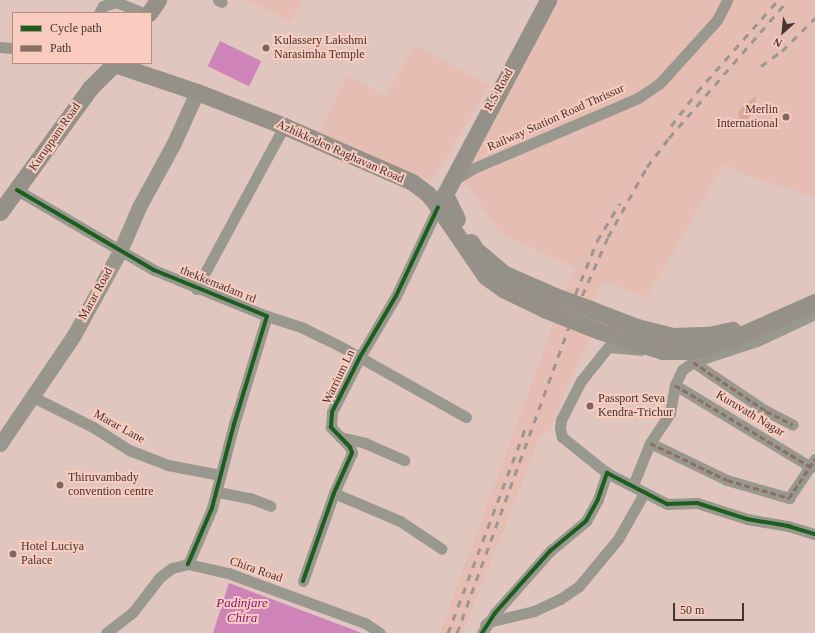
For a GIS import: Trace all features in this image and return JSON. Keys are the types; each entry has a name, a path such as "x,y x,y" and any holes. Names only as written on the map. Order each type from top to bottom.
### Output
{"main road":[{"path":"149,12 158,0"},
{"name":"R.S Road","path":"445,194 548,0"},
{"name":"Azhikkoden Raghavan Road","path":"112,64 197,92 284,126 412,182 428,194 445,194 485,276 503,289 550,303"},
{"name":"Kuruppam Road","path":"0,212 90,88 112,64"},
{"path":"412,182 429,188 441,188 445,194"},
{"path":"550,303 599,331 663,352 692,351 710,347 815,302"},
{"path":"550,303 590,309 637,327 674,336 708,335 769,322"}],"street":[{"name":"Railway Station Road Thrissur","path":"445,194 474,168 638,98 659,84 717,20 727,0"},
{"path":"100,12 103,6 116,2 141,12"},
{"path":"0,47 12,48"},
{"name":"Marar Road","path":"0,444 74,335 120,251 139,207 173,145 197,92"},
{"path":"196,289 284,126"},
{"name":"thekkemadam rd","path":"17,190 120,251 196,289 268,316 220,475 218,492 188,564"},
{"name":"Warrium Ln","path":"303,581 334,493 352,453 350,447 338,437 330,420 360,357 396,296 445,194"},
{"path":"633,485 650,443 670,413 675,385 682,370 693,362 757,341 815,314"},
{"path":"268,316 303,328 360,357 466,417"},
{"path":"663,352 608,347 581,381 561,420 560,428 562,437 607,473 633,485 644,493 667,504 697,503 747,519 815,534"},
{"path":"693,362 766,411 793,425"},
{"name":"Kuruvath Nagar","path":"650,443 727,480 789,498 813,463 675,385"},
{"name":"Marar Lane","path":"33,397 93,428 129,450 168,465 220,475"},
{"path":"338,437 365,443 404,460"},
{"path":"480,633 550,551 586,520 598,499 607,473"},
{"path":"218,492 250,498 271,506"},
{"path":"334,493 400,521 442,549"},
{"path":"488,622 534,611 560,599 579,586 618,539 644,493"},
{"path":"106,633 133,612 160,577 172,568 188,564"},
{"name":"Chira Road","path":"188,564 228,573 365,623 380,633"}],"shaded area":[{"path":"245,0 303,0 291,21"},
{"path":"559,0 815,0 815,197 744,175 724,164 647,297 603,282 586,313 599,320 571,378 550,432 541,434 463,633 440,633 566,290 576,268 500,233 463,180 473,156"},
{"path":"414,44 490,85 433,179 423,179 318,134 348,75 386,96"},
{"path":"757,95 750,117 747,120 740,119 738,115 740,109"}],"water":[{"path":"220,41 261,61 249,86 208,66"},
{"name":"Padinjare Chira","path":"229,583 362,633 213,633"}],"railway":[{"path":"671,126 697,92 778,0"},
{"path":"457,633 571,321 608,237 647,167 669,138 788,0"},
{"path":"761,66 782,51 815,18"},
{"path":"565,320 597,241 620,203"},
{"path":"448,633 526,427"}],"marked path":[{"path":"693,362 766,411 793,425"},
{"path":"675,385 811,467"},
{"path":"650,443 727,480 789,498 815,459"}],"cycle path":[{"path":"17,190 154,270 267,316 234,424 212,508 188,564"},
{"path":"303,581 334,493 352,453 350,447 331,427 332,412 360,357 396,296 438,207"},
{"path":"482,633 495,613 550,551 586,521 598,499 607,473 667,504 697,503 747,519 788,526 815,534"}],"place":[{"name":"Kulassery Lakshmi Narasimha Temple","path":"266,48"},
{"name":"Merlin International","path":"786,117"},
{"name":"Passport Seva Kendra-Trichur","path":"590,406"},
{"name":"Thiruvambady convention centre","path":"60,485"},
{"name":"Hotel Luciya Palace","path":"13,554"}]}
